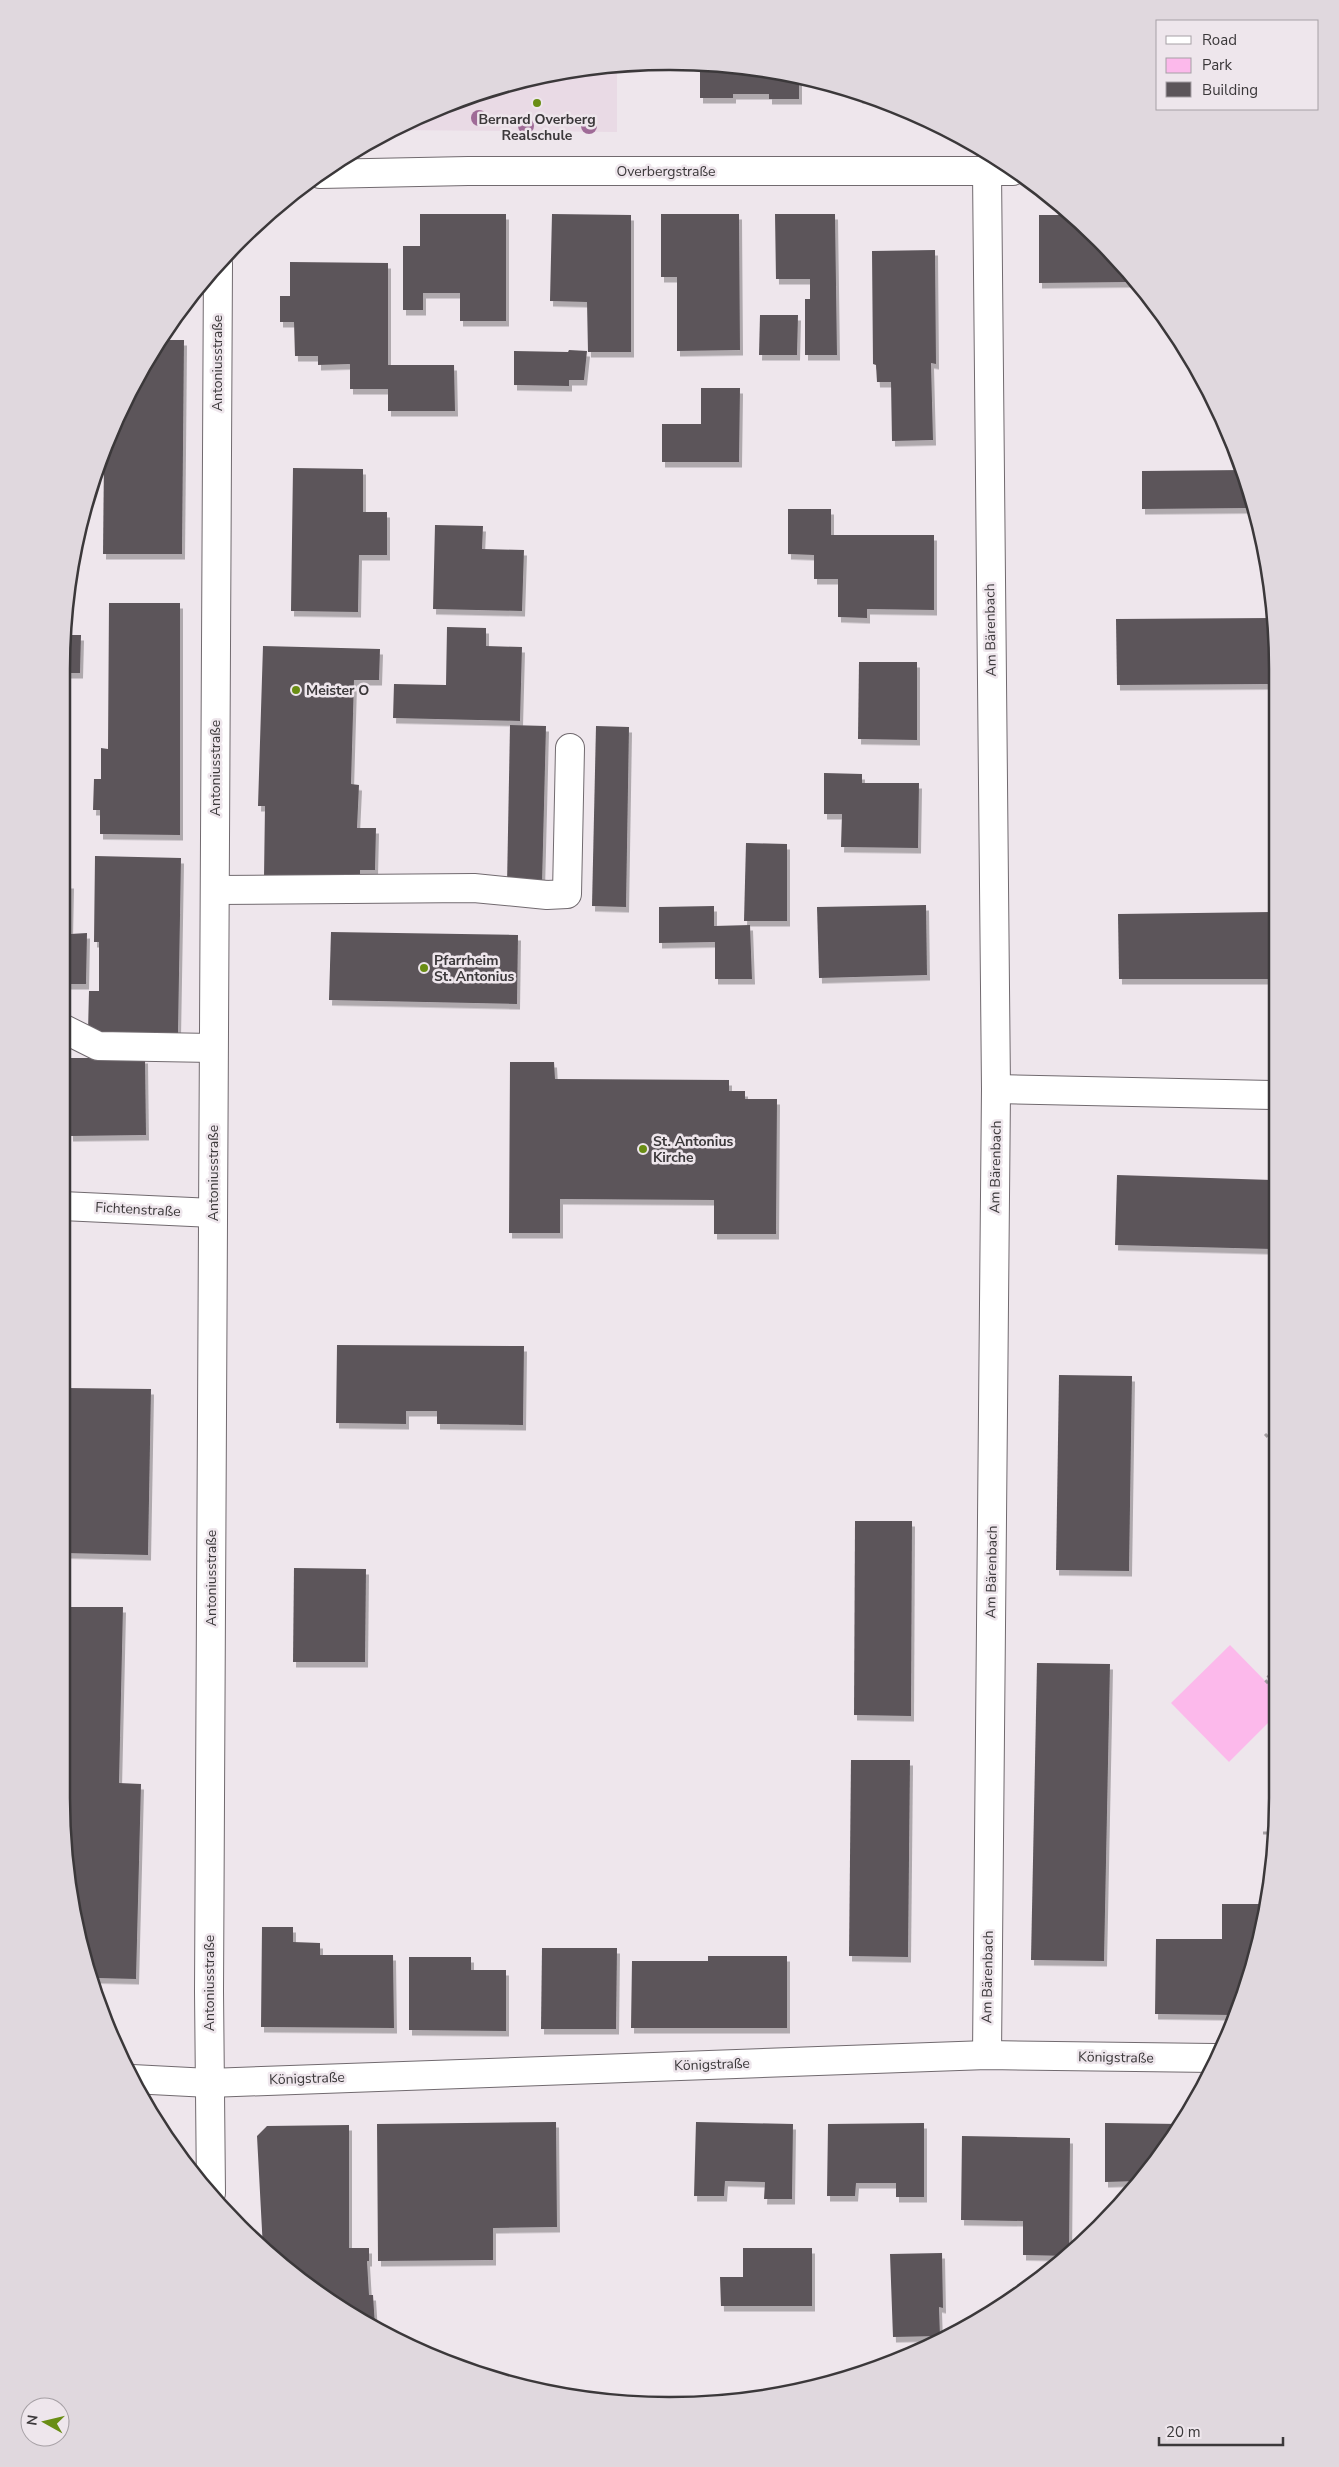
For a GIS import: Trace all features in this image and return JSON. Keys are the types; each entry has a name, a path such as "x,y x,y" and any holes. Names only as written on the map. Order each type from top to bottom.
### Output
{"street":[{"name":"Overbergstraße","path":"332,174 468,170 1000,171"},
{"name":"Am Bärenbach","path":"987,2055 996,1089 1000,171"},
{"name":"Antoniusstraße","path":"211,2183 209,2083 218,275"},
{"path":"215,890 474,888 547,896 567,894 570,748"},
{"path":"70,1032 98,1046 213,1048"},
{"path":"996,1089 1269,1095"},
{"name":"Fichtenstraße","path":"70,1206 213,1213"},
{"name":"Königstraße","path":"141,2079 209,2083 987,2055 1209,2058"}],"path":[{"path":"1265,1434 1269,1438"},
{"path":"1263,1833 1268,1833"}],"shaded area":[{"name":"Bernard Overberg Realschule","path":"617,72 617,132 408,130 440,116 514,90 591,75"}],"green space":[{"path":"1230,1645 1269,1685 1269,1722 1229,1762 1171,1703"}],"building":[{"path":"700,71 748,75 799,85 799,99 769,99 769,94 733,94 733,98 700,98"},
{"path":"420,214 506,214 506,321 460,321 460,293 423,293 423,310 403,310 403,246 420,246"},
{"path":"552,214 631,215 631,352 588,352 587,302 550,301"},
{"path":"661,214 739,214 740,350 677,351 677,277 661,277"},
{"path":"775,214 835,214 837,355 805,355 805,299 810,299 810,279 776,279"},
{"path":"1039,215 1060,215 1093,246 1126,282 1039,283"},
{"path":"935,250 936,364 931,363 933,440 892,441 891,382 877,382 876,365 873,364 872,251"},
{"path":"290,262 388,263 388,365 454,365 455,411 388,411 388,389 350,389 350,364 318,365 318,356 295,356 294,322 280,322 280,296 290,296"},
{"path":"760,315 798,315 797,355 759,355"},
{"path":"169,340 184,340 182,554 103,554 104,472 116,440 132,404"},
{"path":"569,350 587,351 584,380 569,380 569,386 514,385 514,351 568,352"},
{"path":"701,388 740,388 739,462 662,462 662,424 701,424"},
{"path":"293,468 363,469 363,512 387,512 387,555 359,555 358,612 291,611"},
{"path":"1234,470 1247,508 1142,509 1142,471"},
{"path":"788,509 831,509 831,535 934,535 934,610 867,609 867,618 838,617 838,579 814,579 814,555 788,554"},
{"path":"435,525 483,526 482,549 524,550 522,611 433,609"},
{"path":"109,603 180,603 180,835 100,834 100,810 93,810 94,779 101,779 101,748 108,749"},
{"path":"1267,618 1269,684 1117,685 1116,619"},
{"path":"447,627 486,628 486,646 522,647 520,721 393,718 394,684 446,685"},
{"path":"71,635 81,635 80,673 70,673"},
{"path":"263,646 380,649 379,680 354,680 351,784 359,785 357,828 376,828 375,870 360,870 360,880 264,877 265,806 258,806"},
{"path":"859,662 917,662 917,740 858,739"},
{"path":"510,725 546,726 542,885 507,885"},
{"path":"596,726 629,727 626,907 592,906"},
{"path":"824,773 862,774 862,783 919,783 918,848 841,847 842,814 824,814"},
{"path":"746,843 787,844 787,921 744,921"},
{"path":"95,856 181,858 178,1033 88,1032 89,991 99,991 99,942 94,942"},
{"path":"70,883 71,883 70,934"},
{"path":"926,905 927,975 819,978 817,907"},
{"path":"714,906 714,926 750,925 752,979 715,979 715,942 659,943 659,907"},
{"path":"1269,912 1269,979 1119,979 1118,914"},
{"name":"Pfarrheim St. Antonius","path":"331,932 518,935 517,1004 329,1000"},
{"path":"87,933 86,984 70,984 70,934"},
{"path":"70,1058 145,1058 146,1135 70,1136"},
{"name":"St. Antonius Kirche","path":"510,1062 554,1062 555,1079 729,1080 729,1091 745,1091 745,1099 777,1099 776,1234 714,1234 714,1200 560,1199 560,1233 509,1233"},
{"path":"1117,1175 1269,1180 1269,1249 1115,1245"},
{"path":"337,1345 524,1346 523,1425 437,1424 437,1411 406,1411 406,1424 336,1423"},
{"path":"1059,1375 1132,1376 1129,1571 1056,1570"},
{"path":"70,1388 151,1389 148,1555 70,1553"},
{"path":"855,1521 912,1521 911,1716 854,1715"},
{"path":"294,1568 366,1569 365,1662 293,1662"},
{"path":"70,1607 123,1607 119,1783 141,1784 136,1979 98,1978 90,1953 75,1876 70,1798"},
{"path":"1037,1663 1110,1664 1104,1961 1031,1960"},
{"path":"851,1760 910,1760 908,1957 849,1956"},
{"path":"1222,1904 1259,1904 1249,1953 1228,2015 1155,2014 1156,1939 1222,1939"},
{"path":"262,1927 293,1927 293,1942 320,1943 320,1955 393,1955 394,2028 261,2027"},
{"path":"542,1948 617,1948 616,2029 541,2029"},
{"path":"708,1956 787,1956 787,2028 631,2028 632,1961 708,1961"},
{"path":"409,1957 471,1957 471,1970 506,1970 506,2031 409,2030"},
{"path":"556,2122 557,2227 493,2228 493,2260 378,2261 377,2124"},
{"path":"696,2122 793,2124 792,2199 764,2199 765,2182 725,2181 724,2196 694,2196"},
{"path":"924,2123 924,2197 896,2197 896,2183 856,2183 855,2196 827,2196 828,2124"},
{"path":"1105,2123 1172,2124 1129,2181 1105,2182"},
{"path":"349,2125 349,2248 369,2248 369,2261 367,2261 369,2295 373,2295 375,2319 336,2296 305,2273 262,2237 257,2136 267,2126"},
{"path":"962,2136 1070,2138 1069,2244 1055,2256 1023,2255 1023,2221 961,2220"},
{"path":"743,2248 812,2248 812,2306 721,2306 720,2277 743,2277"},
{"path":"942,2253 943,2308 939,2307 940,2332 932,2336 893,2337 890,2254"}],"place":[{"name":"Bernard Overberg Realschule","path":"537,103"},
{"name":"Meister O","path":"296,690"},
{"name":"Pfarrheim St. Antonius","path":"424,968"},
{"name":"St. Antonius Kirche","path":"643,1149"}]}
